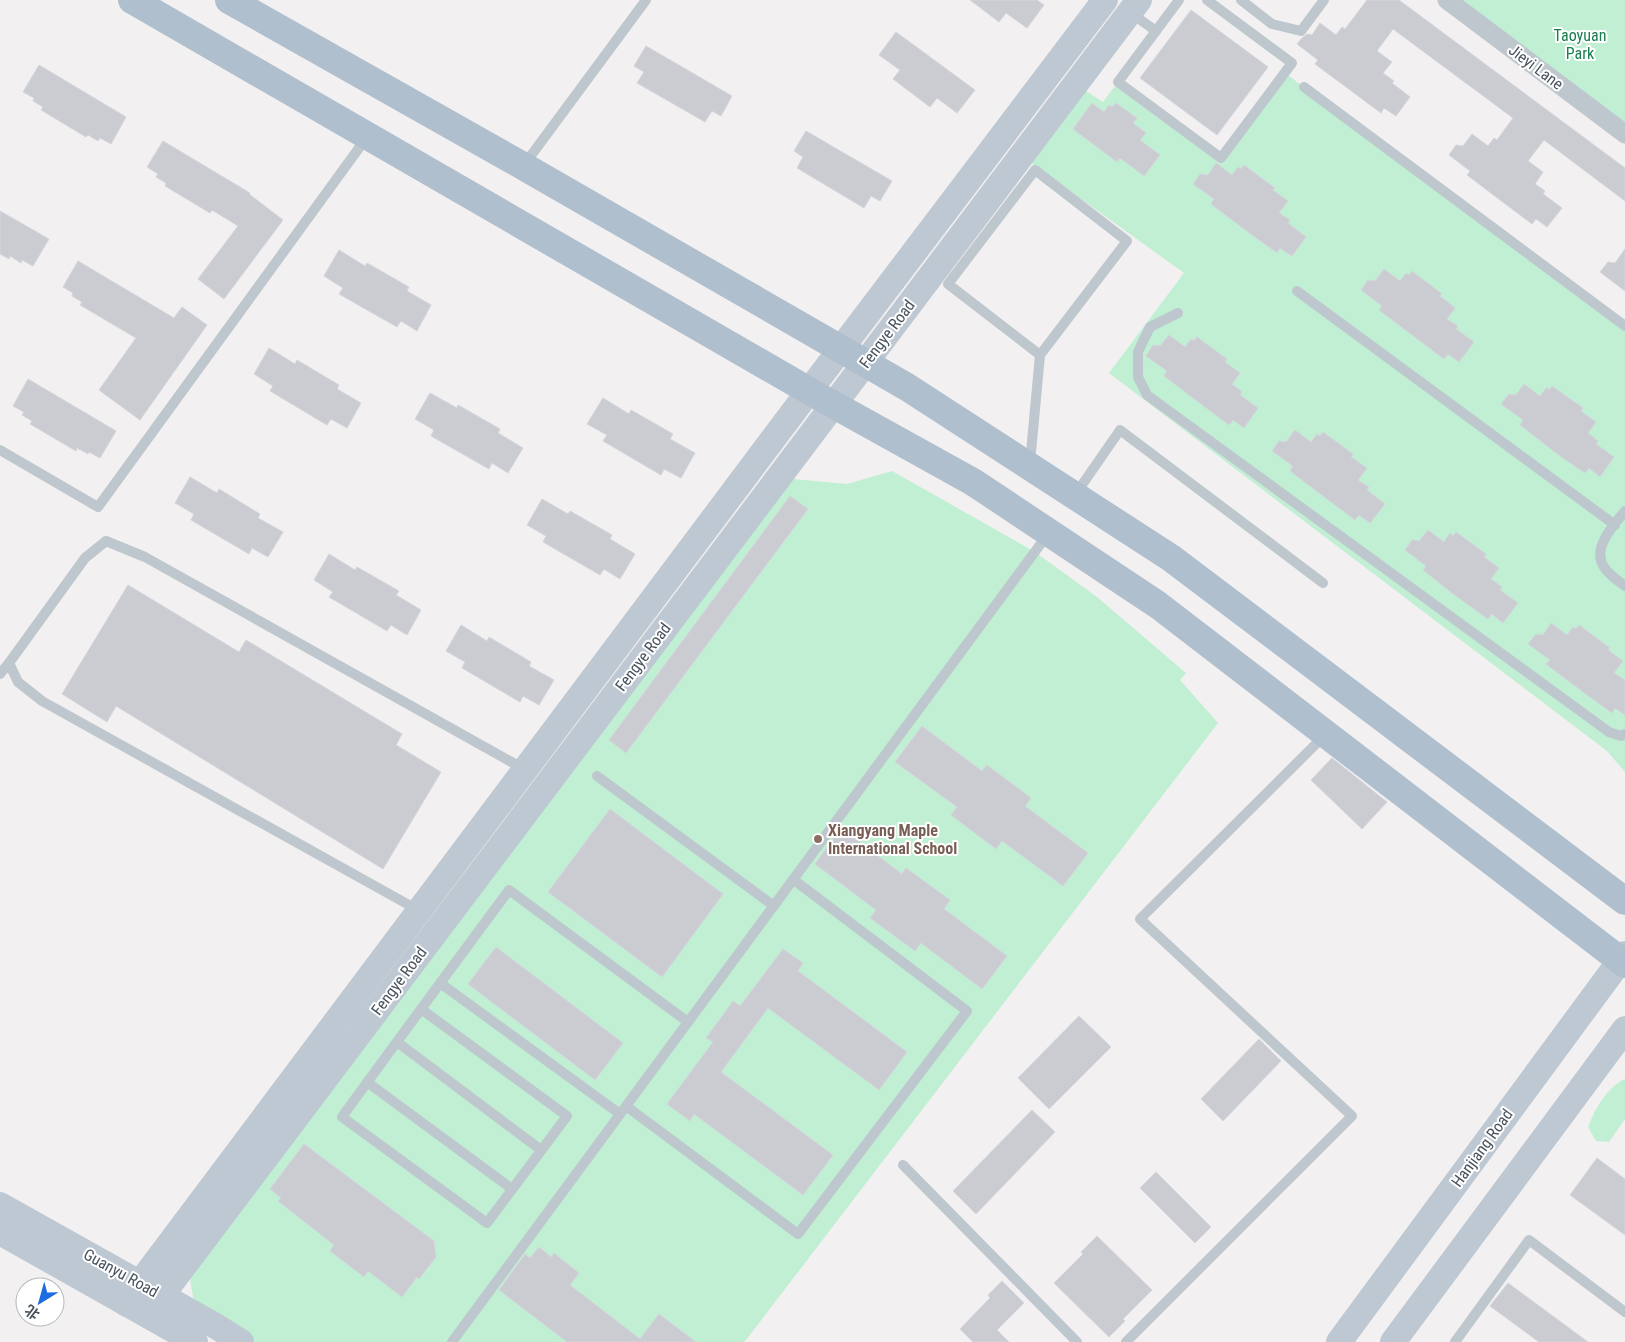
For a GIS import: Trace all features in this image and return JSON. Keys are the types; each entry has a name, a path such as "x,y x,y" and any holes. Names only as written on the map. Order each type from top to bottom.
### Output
{"main road":[{"path":"132,0 809,391 974,482 1158,605 1623,959"},
{"path":"229,0 523,166 907,387 1075,495 1171,558 1625,901"}],"street":[{"name":"Fengye Road","path":"144,1300 419,911 1105,0"},
{"name":"Jieyi Lane","path":"1447,0 1625,134"},
{"name":"Fengye Road","path":"144,1300 865,364 1135,6"},
{"name":"Hanjiang Road","path":"1339,1342 1623,959"},
{"path":"1393,1342 1625,1029"},
{"path":"1546,1136 1625,1056"},
{"name":"Guanyu Road","path":"0,1205 144,1300 195,1342"},
{"name":"Guanyu Road","path":"0,1232 144,1300 241,1342"}],"lane":[{"path":"523,166 646,0"},
{"path":"1179,0 1118,82 1221,158 1292,64 1206,0"},
{"path":"1241,0 1272,24 1301,31 1324,0"},
{"path":"1135,6 1156,31"},
{"path":"1304,88 1625,326"},
{"path":"0,450 98,507 368,136"},
{"path":"1030,466 1040,354 1127,241 1035,170 948,284 1040,354"},
{"path":"1298,291 1615,525"},
{"path":"1178,313 1150,327 1138,352 1138,377 1147,395 1609,732 1621,736 1625,734"},
{"path":"1075,495 1120,430 1323,583"},
{"path":"1625,511 1605,538 1600,550 1603,566 1625,586"},
{"path":"452,1342 1050,533"},
{"path":"0,674 85,558 106,541 144,557 525,770"},
{"path":"9,663 18,682 42,701 419,911"},
{"path":"1126,1342 1352,1116 1140,919 1326,734"},
{"path":"598,776 774,906"},
{"path":"440,983 798,1234 967,1011 794,880"},
{"path":"421,1009 566,1116 486,1223 342,1117 396,1042 509,890 688,1022"},
{"path":"396,1042 541,1150"},
{"path":"367,1082 512,1189"},
{"path":"902,1166 1077,1342"},
{"path":"1455,1342 1530,1240 1625,1312"}],"green space":[{"name":"Taoyuan Park","path":"1447,0 1625,0 1625,134"},
{"path":"1285,73 1625,326 1625,772 1607,751 1109,373 1184,273 1030,162 1086,91 1103,102 1118,82 1221,158"},
{"name":"Xiangyang Maple International School","path":"892,471 1035,552 1097,597 1186,673 1180,680 1218,723 746,1340 743,1342 248,1342 195,1309 187,1261 793,479 847,484"},
{"path":"1625,1079 1625,1119 1609,1142 1596,1141 1588,1127 1594,1113 1607,1093"}],"building":[{"path":"970,0 1037,0 1044,5 1027,28 1006,13 999,22"},
{"path":"1367,0 1399,0 1625,168 1625,201 1544,140 1528,161 1543,172 1535,184 1545,191 1543,194 1562,208 1547,227 1536,219 1532,224 1467,175 1470,171 1449,155 1456,145 1463,146 1472,134 1488,146 1494,138 1497,140 1513,118 1393,29 1377,51 1392,62 1383,73 1410,97 1396,116 1384,108 1381,113 1315,64 1318,60 1297,44 1307,34 1312,35 1320,23 1336,35 1342,27 1345,29"},
{"path":"1191,10 1268,67 1217,135 1140,78"},
{"path":"896,32 975,90 957,113 937,98 930,107 893,79 900,70 879,55"},
{"path":"646,46 732,96 721,116 712,111 705,122 637,83 644,72 634,66"},
{"path":"39,65 126,117 111,144 100,138 98,141 88,135 86,137 41,110 43,107 33,101 34,98 23,92"},
{"path":"1092,103 1104,112 1109,105 1112,107 1116,103 1137,118 1133,123 1146,133 1140,140 1160,155 1144,176 1120,158 1117,162 1073,129"},
{"path":"806,131 892,181 880,201 871,196 864,208 797,168 803,157 794,151"},
{"path":"163,141 250,193 283,220 224,299 198,279 238,226 212,210 210,213 165,186 166,183 156,177 158,174 147,167"},
{"path":"1216,163 1232,175 1238,167 1241,169 1244,165 1275,188 1273,190 1288,201 1279,213 1290,220 1288,223 1306,237 1292,256 1280,248 1277,253 1252,235 1211,204 1214,199 1193,184 1200,174 1208,175"},
{"path":"0,211 49,239 33,266 22,260 21,263 10,256 9,259 0,254"},
{"path":"1625,249 1625,291 1600,272 1608,262 1615,263"},
{"path":"339,250 365,266 367,263 409,287 407,291 431,305 417,331 401,321 397,327 339,294 343,288 324,276"},
{"path":"78,261 174,318 182,307 207,325 140,420 99,390 136,338 80,305 82,302 63,287"},
{"path":"1384,269 1400,281 1406,273 1409,275 1412,271 1442,294 1440,296 1455,308 1447,319 1458,326 1456,329 1474,342 1459,362 1448,354 1444,359 1379,310 1382,306 1361,290 1368,280 1375,281"},
{"path":"1169,335 1185,347 1191,339 1194,341 1197,337 1227,359 1225,362 1240,373 1232,384 1242,392 1240,395 1258,408 1244,428 1233,420 1229,425 1164,376 1167,371 1146,356 1153,345 1160,346"},
{"path":"269,348 295,364 297,360 339,385 337,389 361,403 347,428 331,419 327,425 270,391 273,386 254,374"},
{"path":"28,379 116,431 100,458 77,448 76,451 30,424 32,421 22,415 24,412 13,406"},
{"path":"1524,384 1540,396 1547,387 1549,390 1552,386 1583,408 1581,411 1596,422 1588,433 1598,441 1596,444 1614,457 1600,477 1589,468 1585,473 1560,456 1520,425 1523,420 1501,404 1509,394 1516,395"},
{"path":"430,393 457,408 458,405 500,429 498,433 523,448 508,473 492,463 489,469 431,436 434,430 415,419"},
{"path":"603,398 629,414 631,410 673,434 670,439 695,453 681,478 664,469 661,475 603,441 607,435 587,424"},
{"path":"1295,430 1311,442 1317,434 1320,436 1323,432 1353,454 1351,457 1367,468 1358,480 1369,487 1367,490 1385,504 1370,523 1359,515 1355,520 1290,471 1293,466 1272,451 1279,441 1286,442"},
{"path":"190,477 217,493 219,489 260,514 258,518 283,532 268,557 252,548 249,554 191,520 194,514 175,503"},
{"path":"790,496 808,509 626,753 609,740"},
{"path":"542,499 568,514 570,511 612,535 610,539 635,554 620,579 604,569 600,575 543,542 546,536 527,525"},
{"path":"1428,530 1444,542 1450,533 1453,536 1456,532 1486,554 1484,557 1499,568 1491,579 1502,587 1500,590 1518,603 1503,623 1492,614 1488,619 1452,593 1423,570 1426,566 1405,550 1412,540 1419,541"},
{"path":"329,554 355,570 357,567 399,591 396,595 421,610 407,635 391,625 387,631 329,597 333,592 314,580"},
{"path":"128,585 239,652 246,640 402,734 396,745 441,772 383,869 116,706 107,722 62,694"},
{"path":"1551,623 1567,635 1573,627 1576,629 1579,625 1610,648 1608,650 1623,661 1614,673 1625,680 1625,715 1615,708 1612,713 1587,695 1546,664 1550,660 1528,644 1536,634 1543,635"},
{"path":"461,625 487,641 489,637 531,662 529,666 554,680 539,705 523,696 520,702 462,668 465,662 446,651"},
{"path":"922,726 982,771 987,765 1031,798 1025,806 1088,853 1063,886 1002,841 996,849 951,815 957,807 895,762"},
{"path":"1332,758 1387,802 1362,829 1311,780"},
{"path":"610,809 723,894 662,977 548,892"},
{"path":"841,828 902,874 906,868 950,900 944,909 1007,956 982,989 921,943 915,951 870,918 876,910 815,864"},
{"path":"496,947 623,1043 595,1080 468,984"},
{"path":"783,949 803,963 798,971 907,1052 879,1090 768,1008 721,1072 833,1155 803,1195 694,1114 690,1121 667,1104 713,1042 706,1038 733,1001 740,1006"},
{"path":"1079,1016 1111,1047 1049,1109 1018,1078"},
{"path":"1259,1039 1281,1061 1223,1121 1201,1099"},
{"path":"1032,1110 1055,1132 976,1214 953,1191"},
{"path":"304,1144 434,1241 436,1257 419,1279 417,1277 402,1297 368,1271 364,1277 330,1251 334,1245 278,1201 281,1198 270,1189"},
{"path":"1597,1158 1625,1179 1625,1235 1570,1195"},
{"path":"1156,1172 1211,1227 1195,1243 1140,1188"},
{"path":"1097,1236 1152,1290 1123,1319 1125,1321 1109,1337 1054,1283 1083,1254 1081,1252"},
{"path":"539,1247 551,1257 554,1253 579,1273 570,1285 640,1339 659,1314 696,1342 567,1342 499,1290 525,1254 530,1258"},
{"path":"1002,1281 1024,1303 997,1330 1009,1342 973,1342 960,1329 990,1298 988,1295"},
{"path":"1508,1283 1588,1342 1539,1342 1490,1306"}],"place":[{"name":"Xiangyang Maple International School","path":"818,839"}]}
